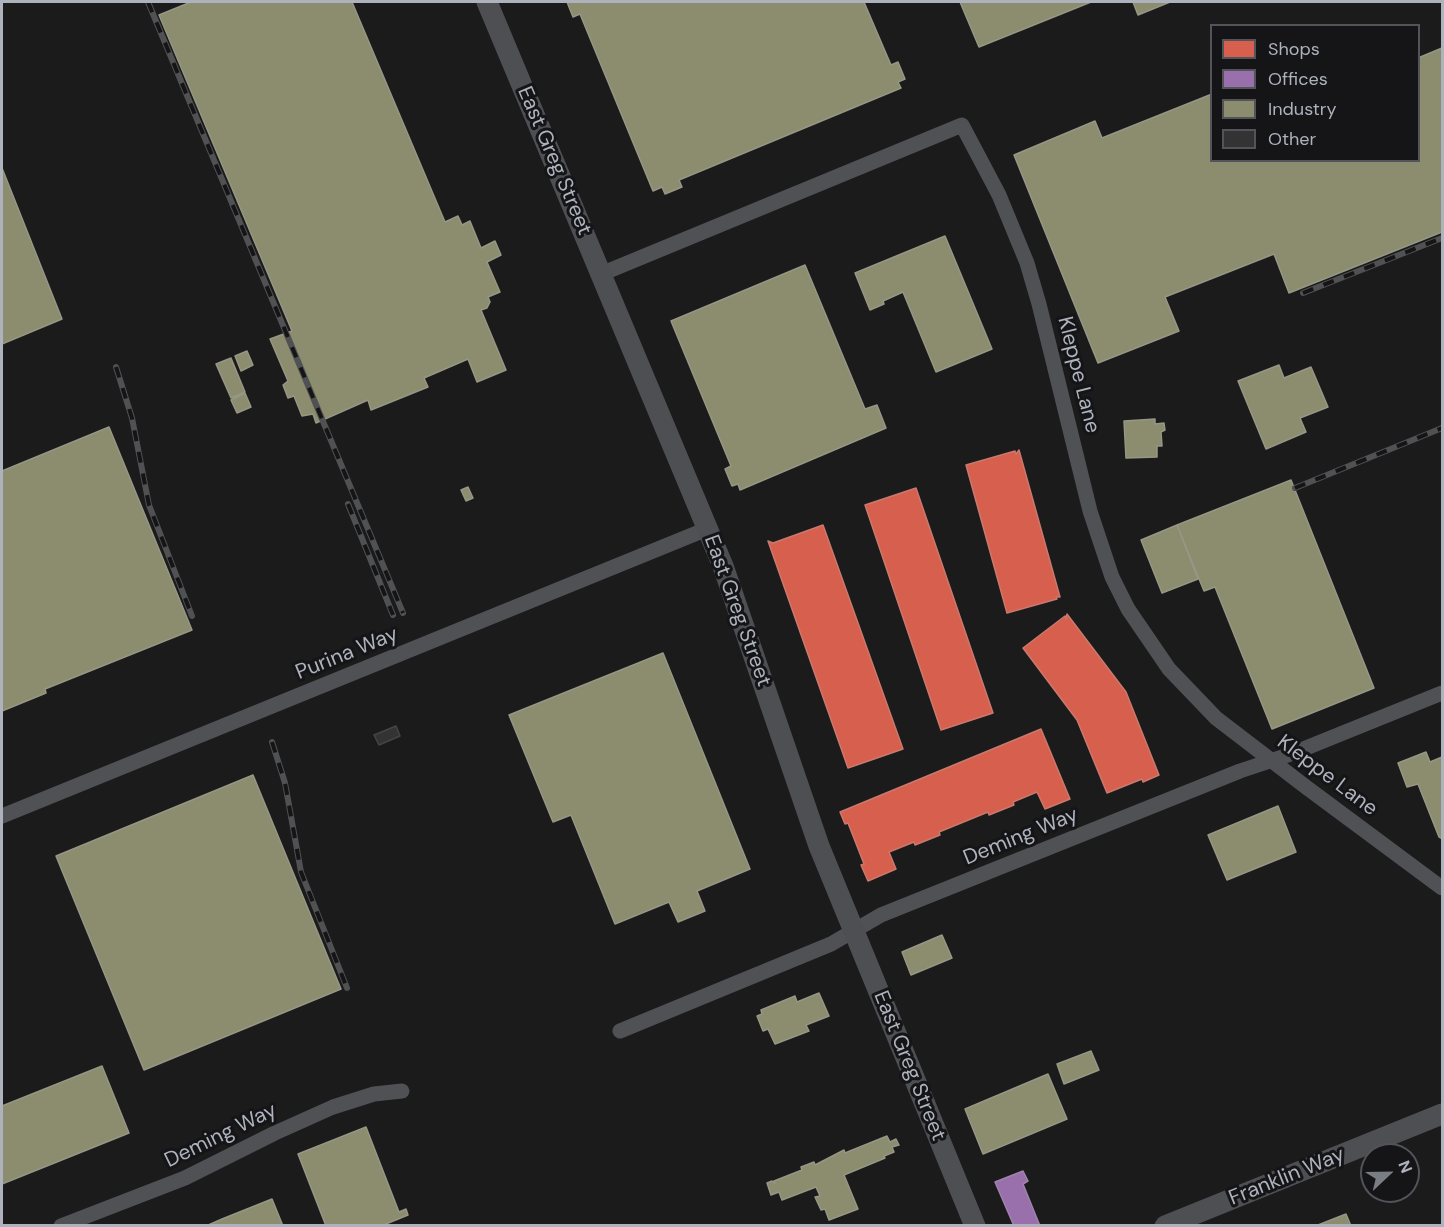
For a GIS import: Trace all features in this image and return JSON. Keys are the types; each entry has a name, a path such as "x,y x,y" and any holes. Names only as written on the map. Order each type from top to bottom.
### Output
{"main road":[{"name":"East Greg Street","path":"487,2 707,529 740,613 819,846 975,1226"},
{"name":"Franklin Way","path":"1165,1226 1443,1114"}],"street":[{"name":"Kleppe Lane","path":"601,274 962,125 999,195 1027,263 1090,511 1115,584 1146,638 1183,685 1216,718 1443,888"},
{"name":"Purina Way","path":"2,816 707,529"},
{"name":"Deming Way","path":"620,1031 831,944 881,915 1240,771 1291,754 1443,693"},
{"name":"Deming Way","path":"61,1226 185,1178 333,1107 374,1094 402,1091"}],"building: Shops":[{"path":"1019,450 1060,597 1007,613 966,465 1015,451 1016,454"},
{"path":"916,488 993,713 941,730 865,505"},
{"path":"823,525 903,749 848,768 768,541 773,543"},
{"path":"1067,614 1126,692 1159,775 1107,793 1077,720 1023,648 1065,616 1066,619"},
{"path":"1041,729 1070,799 1045,809 1037,792 1013,802 1014,805 989,815 988,812 939,832 940,835 889,852 896,869 868,881 848,823 845,824 840,812"}],"building: Offices":[{"path":"1023,1171 1028,1181 1023,1184 1040,1226 1014,1226 995,1182"}],"building: Industry":[{"path":"191,2 352,2 445,222 458,216 462,225 470,221 481,248 495,241 501,255 487,262 500,292 488,297 490,302 487,308 481,310 506,370 477,382 468,359 424,378 428,387 371,410 368,400 316,423 313,414 302,416 294,396 288,398 283,385 288,381 270,339 292,331 159,15"},
{"path":"567,2 864,2 891,65 898,62 905,79 898,82 901,88 679,180 682,187 665,194 662,187 653,191 580,14 573,17"},
{"path":"960,2 1091,2 979,47"},
{"path":"1133,2 1170,2 1138,15"},
{"path":"1442,48 1442,232 1289,293 1274,254 1165,297 1179,331 1098,363 1014,155 1095,121 1102,138 1210,95 1210,162 1420,162 1420,57"},
{"path":"2,168 62,319 2,344"},
{"path":"945,236 992,349 936,372 903,292 870,310 855,273"},
{"path":"805,265 865,409 877,405 886,428 740,490 738,484 732,486 725,469 731,466 671,321"},
{"path":"247,351 253,365 241,371 235,356"},
{"path":"231,358 245,392 231,398 216,364"},
{"path":"1279,365 1284,378 1311,367 1328,407 1300,418 1306,432 1266,449 1238,381"},
{"path":"245,393 251,407 237,413 231,400"},
{"path":"1155,419 1155,424 1164,423 1165,430 1161,432 1162,446 1157,446 1157,457 1126,458 1124,421"},
{"path":"109,427 192,630 45,689 46,693 2,711 2,471"},
{"path":"1291,480 1374,688 1272,729 1215,587 1204,591 1177,525"},
{"path":"468,487 473,498 466,501 461,490"},
{"path":"1177,525 1198,579 1162,593 1141,540"},
{"path":"663,653 750,869 697,891 705,911 678,922 669,902 615,924 571,815 553,822 509,715"},
{"path":"1426,752 1430,762 1442,757 1442,839 1439,837 1418,784 1407,787 1398,763"},
{"path":"253,775 341,989 144,1070 56,856"},
{"path":"1278,806 1296,852 1227,880 1208,835"},
{"path":"942,935 952,958 911,975 902,952"},
{"path":"819,993 829,1016 806,1025 809,1031 775,1044 768,1029 763,1031 757,1016 762,1014 761,1010 795,996 797,1002"},
{"path":"1091,1051 1099,1070 1064,1084 1057,1064"},
{"path":"102,1066 129,1133 2,1184 2,1106"},
{"path":"1048,1074 1067,1119 983,1154 965,1109"},
{"path":"366,1127 399,1212 406,1209 408,1215 381,1226 326,1226 298,1154"},
{"path":"887,1136 890,1142 896,1139 899,1145 892,1147 894,1152 844,1175 858,1209 829,1220 825,1209 821,1210 815,1197 820,1196 816,1187 782,1200 779,1192 771,1195 767,1183 772,1181 775,1183 774,1181 802,1170 801,1167 814,1162 815,1165 844,1150 845,1153"},
{"path":"272,1199 283,1226 206,1226 222,1219"},
{"path":"1346,1214 1351,1226 1318,1226 1318,1225"}],"building: Other":[{"path":"396,726 400,736 379,745 374,735"}],"railway":[{"path":"148,2 403,613"},
{"path":"1303,293 1442,238"},
{"path":"116,367 132,418 149,505 192,616"},
{"path":"1295,488 1442,428"},
{"path":"348,504 393,615"},
{"path":"272,742 285,783 301,872 347,988"}]}
